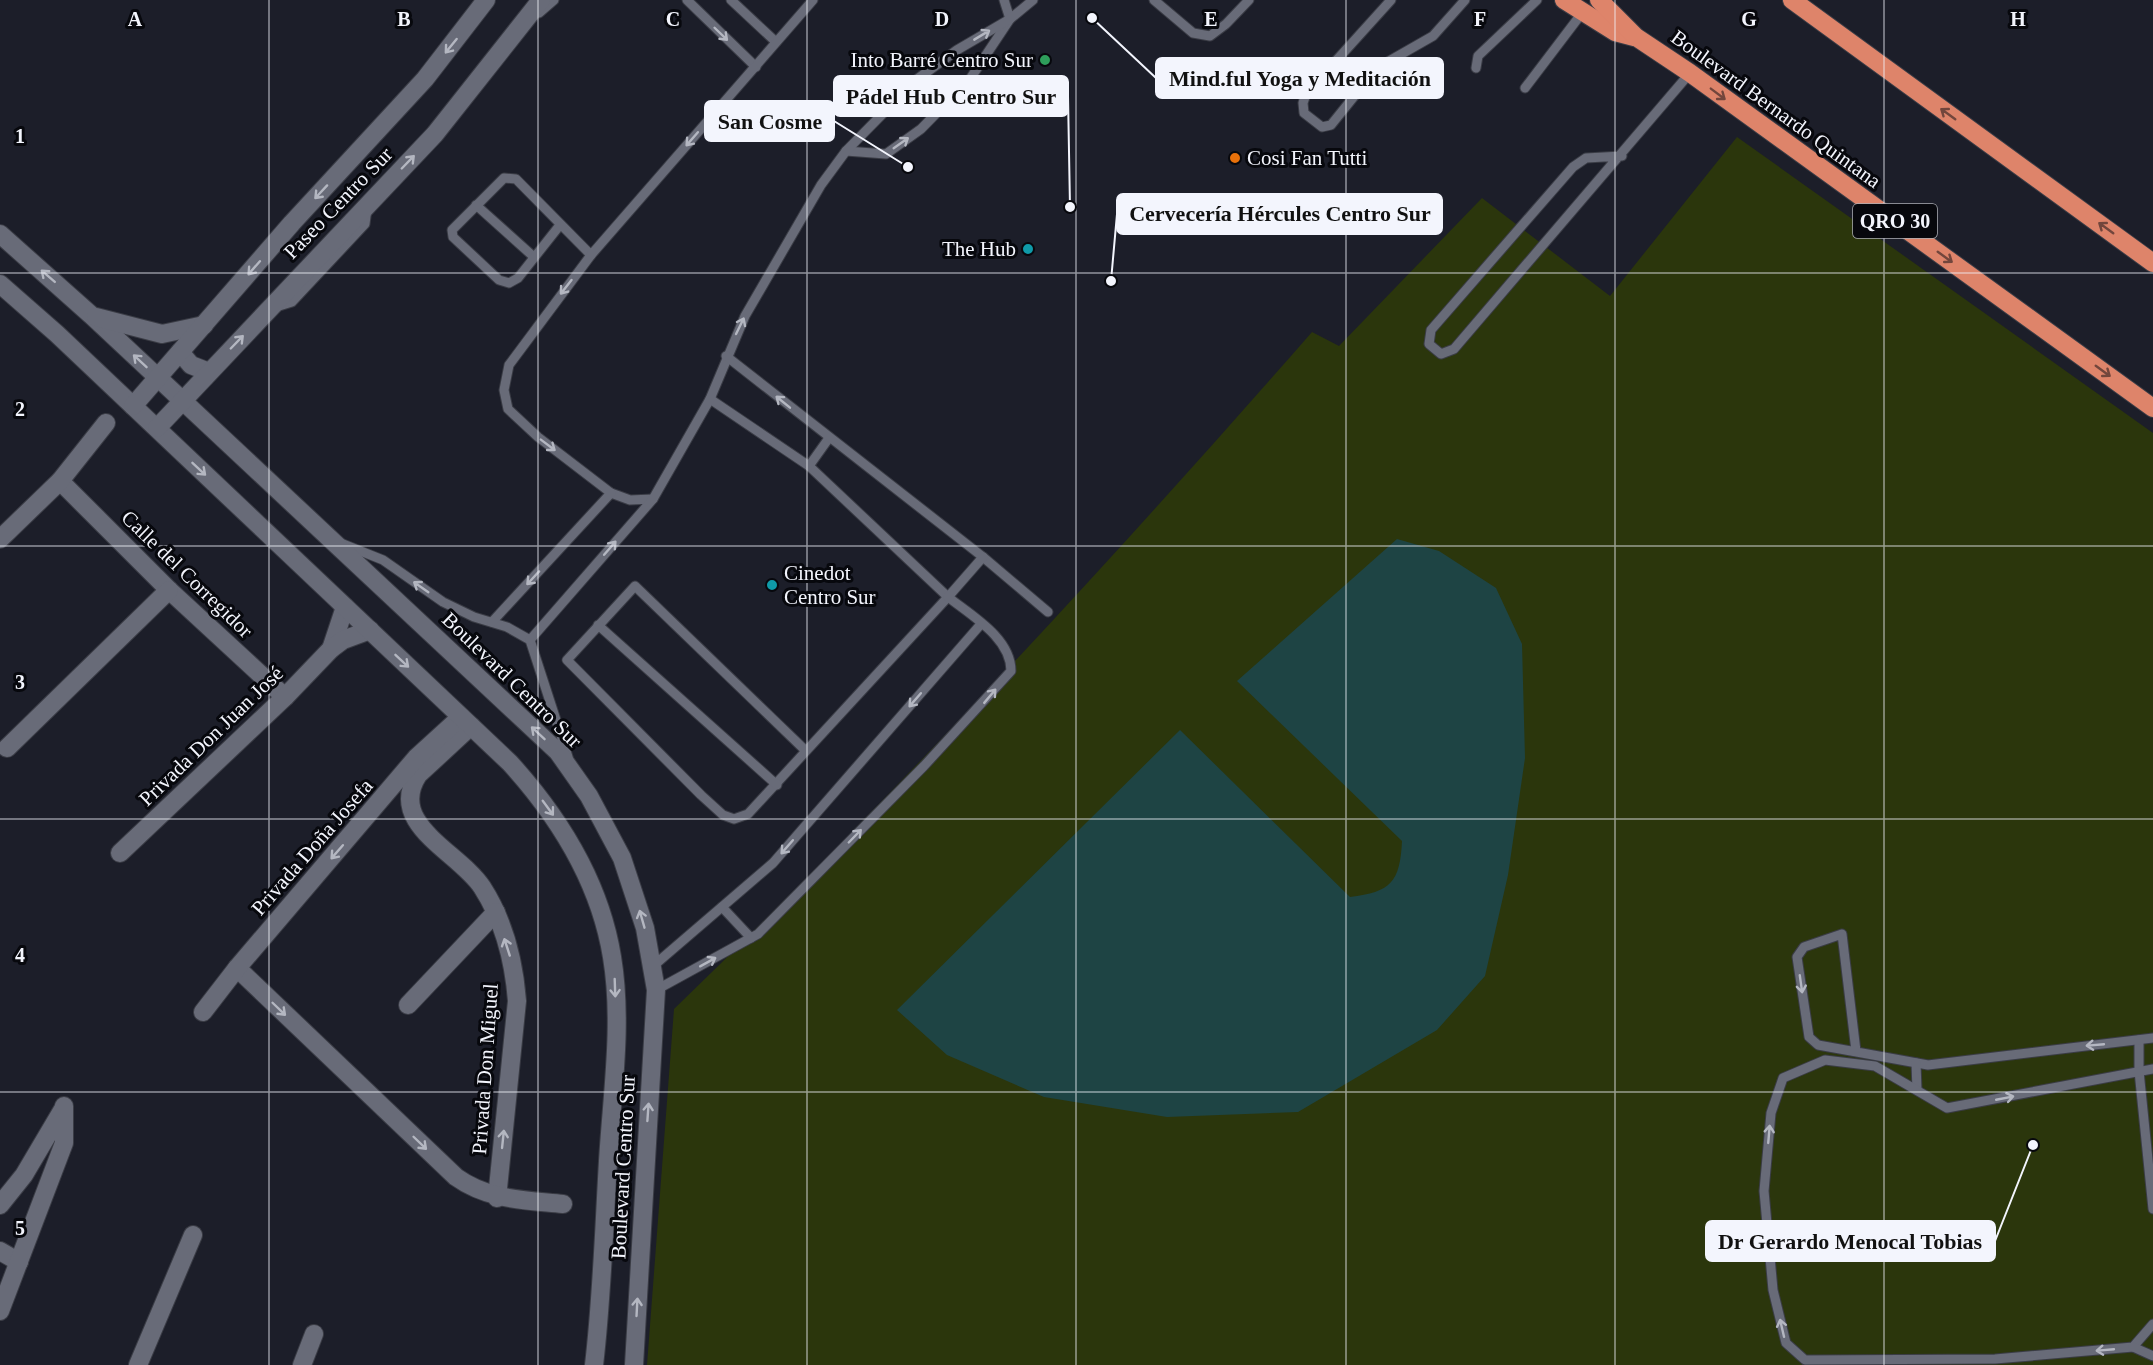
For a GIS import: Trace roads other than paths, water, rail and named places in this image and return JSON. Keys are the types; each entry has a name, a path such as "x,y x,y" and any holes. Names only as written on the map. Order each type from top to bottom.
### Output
{"highway":[{"name":"Boulevard Bernardo Quintana","path":"1564,0 1615,32 1636,37"},
{"name":"Boulevard Bernardo Quintana","path":"1599,0 1636,37 1690,73 2153,408"},
{"path":"1792,0 2153,263"}],"street":[{"name":"Paseo Centro Sur","path":"133,406 292,223 425,79 486,0"},
{"name":"Paseo Centro Sur","path":"157,428 435,134 541,0"},
{"name":"Boulevard Centro Sur","path":"0,234 91,315 332,540 571,768 609,829 622,858 645,928 656,990 634,1365"},
{"name":"Boulevard Centro Sur","path":"0,284 157,428 510,763 553,815 571,844 597,900 609,938 615,980 616,1038 594,1365"},
{"path":"91,315 162,334 204,325"},
{"path":"180,352 191,365 209,372"},
{"path":"0,539 60,481 106,423"},
{"name":"Calle del Corregidor","path":"60,481 169,590 285,697"},
{"path":"7,748 169,590"},
{"name":"Privada Don Juan José","path":"331,649 345,607"},
{"name":"Privada Don Juan José","path":"120,853 285,697 331,649 343,640 370,630"},
{"name":"Privada Doña Josefa","path":"408,800 412,784 418,775 466,721"},
{"name":"Privada Doña Josefa","path":"203,1012 416,758 466,721"},
{"name":"Privada Don Miguel","path":"408,800 415,820 480,885 496,912 515,969 518,1002 497,1198"},
{"path":"408,1005 496,912"},
{"path":"237,969 456,1177 474,1190 497,1198 562,1204"},
{"path":"0,1205 24,1176 49,1137 64,1106 64,1143 0,1311"},
{"path":"138,1365 193,1235"},
{"path":"0,1251 20,1262"},
{"path":"302,1365 314,1334"}],"lane":[{"path":"521,27 554,0"},
{"path":"687,0 756,67"},
{"path":"731,0 776,42"},
{"path":"653,498 630,500 611,494 530,430 508,409 504,390 509,365 591,255 813,0"},
{"path":"1004,0 1010,19"},
{"path":"530,640 653,498 710,399 726,356 745,316 821,185 846,151 915,80 957,50 1010,19 1033,0"},
{"path":"1154,0 1193,33 1210,36 1250,0"},
{"path":"1163,8 1170,0"},
{"path":"1391,0 1306,94 1303,103 1304,113 1322,128 1331,126 1377,68 1433,36 1465,0"},
{"path":"1476,68 1479,56 1537,0"},
{"path":"1526,88 1582,13"},
{"path":"846,151 886,154 921,129 970,79 1010,19"},
{"path":"1622,156 1586,158 1573,167 1431,330 1430,344 1441,354 1454,349 1622,156 1690,73"},
{"path":"560,225 518,278 509,283 499,280 453,237 452,230 504,178 510,177 516,179 591,255"},
{"path":"476,206 534,257"},
{"path":"726,356 982,557 1048,612"},
{"path":"656,990 751,938 796,896 976,711 1011,671 1011,657 1000,640 948,597 809,466 710,399"},
{"path":"809,466 829,438"},
{"path":"492,622 611,494"},
{"path":"332,540 383,560 443,602 507,627 530,640 571,768"},
{"path":"805,750 634,586 567,660 723,816 734,819 748,814 777,784 805,750 948,597 982,557"},
{"path":"652,967 773,863 981,624"},
{"path":"598,625 777,784"},
{"path":"722,907 751,938"},
{"path":"1857,1051 1842,934 1804,947 1797,957 1809,1037 1818,1045 1928,1065 2153,1038"},
{"path":"2139,1040 2139,1071 2153,1209"},
{"path":"2153,1069 1947,1108 1875,1066 1825,1060 1783,1078 1771,1113 1764,1191 1773,1290 1786,1343 1805,1360 1960,1362 2133,1347 2153,1356"},
{"path":"1916,1063 1917,1090"},
{"path":"2133,1347 2153,1324"}],"place":[{"name":"Mind.ful Yoga y Meditación","path":"1092,18"},
{"name":"Into Barré Centro Sur","path":"1045,60"},
{"name":"Cosi Fan Tutti","path":"1235,158"},
{"name":"San Cosme","path":"908,167"},
{"name":"Pádel Hub Centro Sur","path":"1070,207"},
{"name":"The Hub","path":"1028,249"},
{"name":"Cervecería Hércules Centro Sur","path":"1111,281"},
{"name":"Cinedot Centro Sur","path":"772,585"},
{"name":"Dr Gerardo Menocal Tobias","path":"2033,1145"}]}
